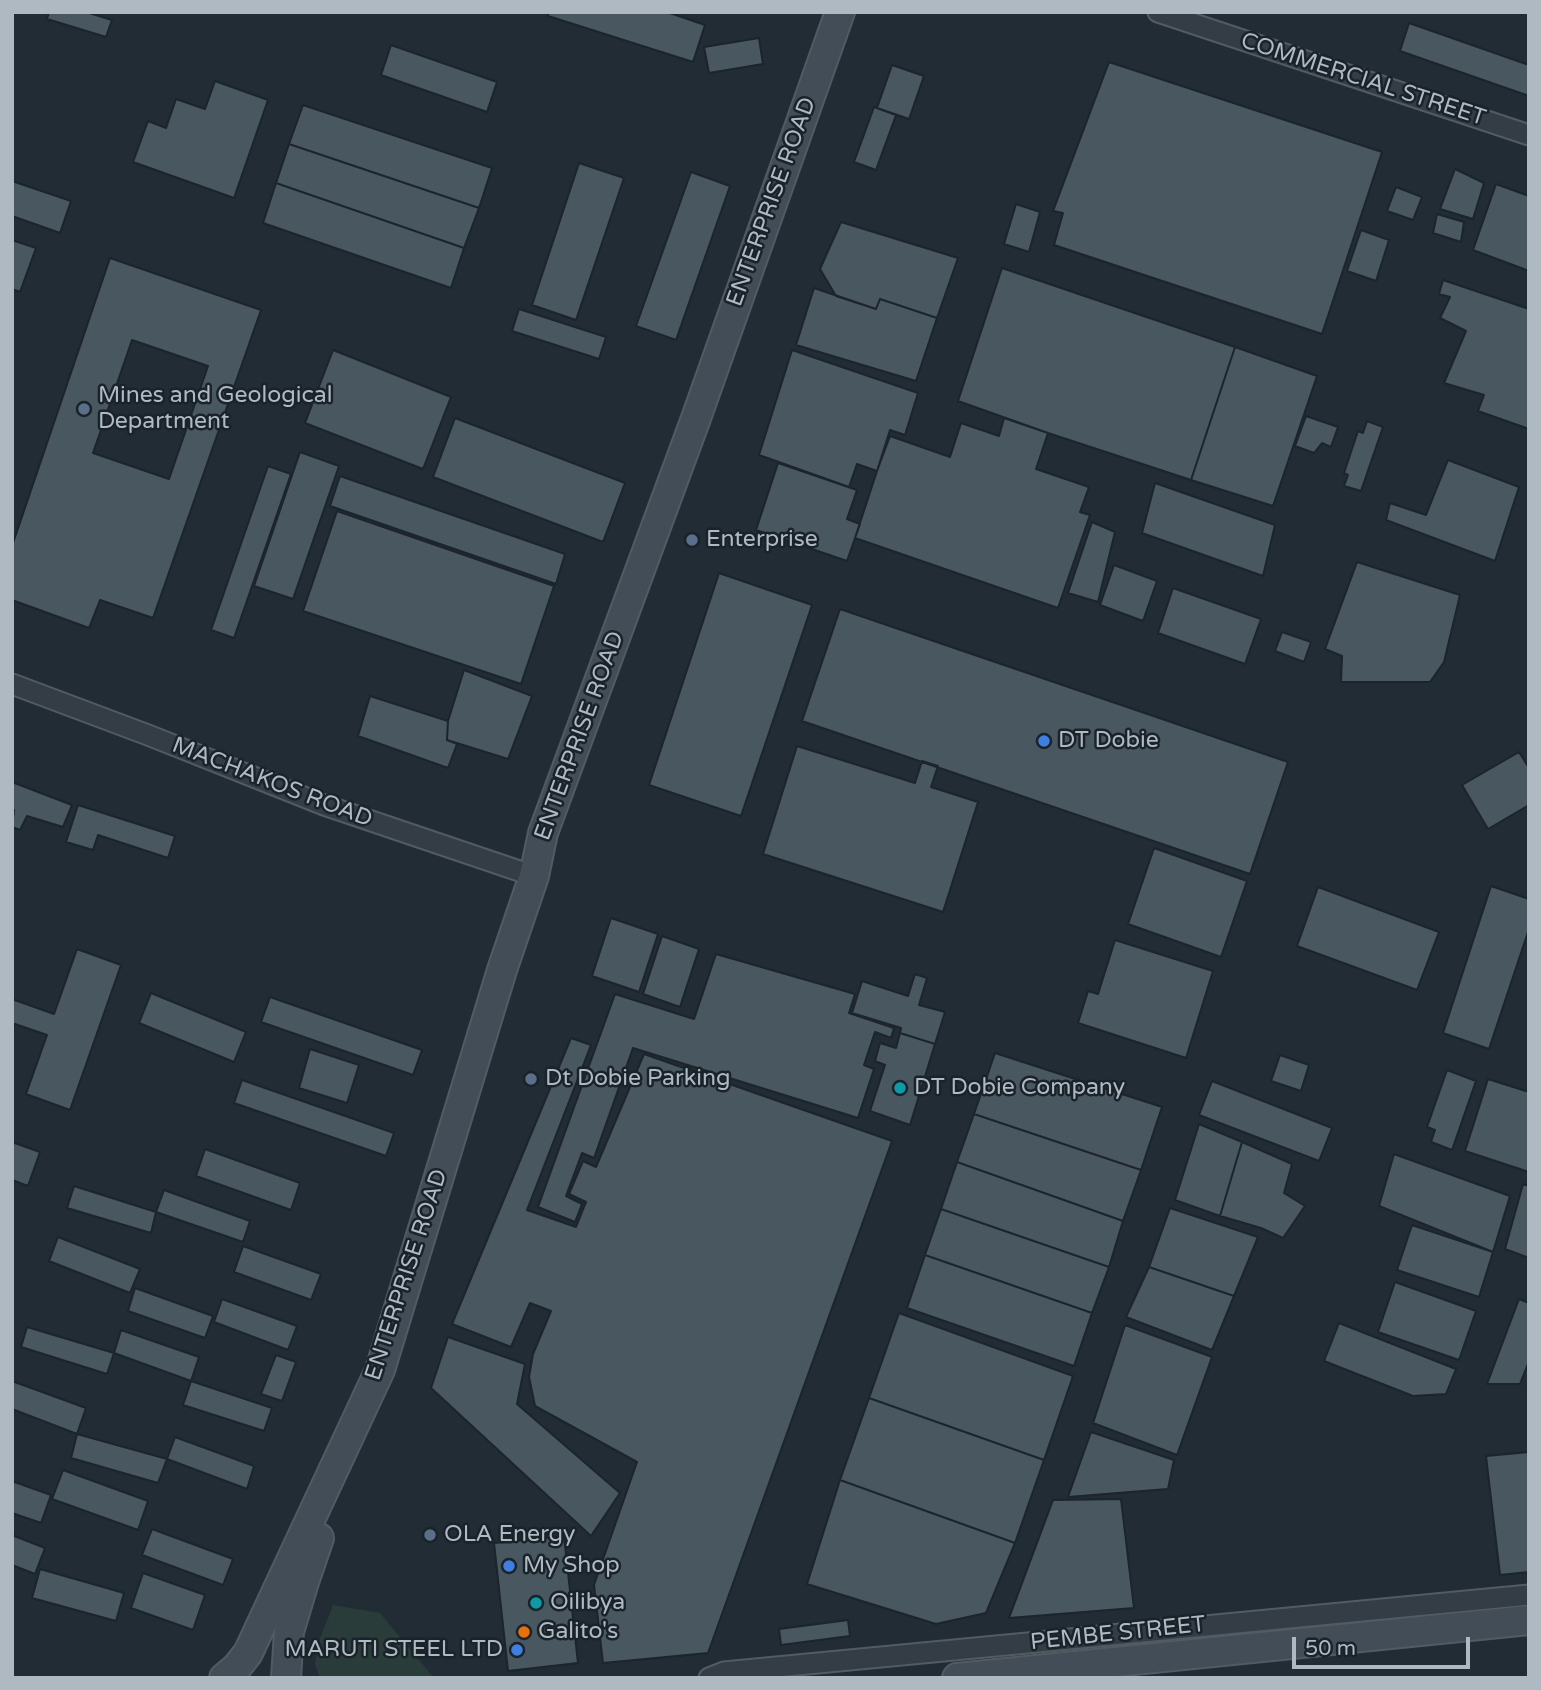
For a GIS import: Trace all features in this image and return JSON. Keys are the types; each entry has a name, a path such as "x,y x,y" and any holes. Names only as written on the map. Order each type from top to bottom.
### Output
{"main road":[{"name":"ENTERPRISE ROAD","path":"224,1678 248,1653 380,1370 498,984 534,876 543,833 695,421 840,12"},
{"name":"ENTERPRISE ROAD","path":"286,1678 289,1632 328,1510 337,1464"},
{"path":"957,1678 1294,1631 1527,1620"}],"street":[{"name":"COMMERCIAL STREET","path":"1158,12 1529,135"},
{"name":"MACHAKOS ROAD","path":"12,684 324,805 534,876"},
{"name":"PEMBE STREET","path":"709,1678 724,1672 1294,1631"}],"green space":[{"path":"333,1605 380,1613 434,1678 320,1678 315,1664 319,1641"}],"building":[{"path":"49,12 86,12 112,20 106,37 47,19"},
{"path":"549,12 667,12 705,25 693,62 548,16"},
{"path":"1409,23 1529,65 1529,96 1400,51"},
{"path":"759,38 763,64 709,73 704,47"},
{"path":"391,45 497,82 487,112 381,75"},
{"path":"1109,62 1382,152 1322,334 1054,245 1063,213 1053,211"},
{"path":"892,65 924,76 909,119 877,108"},
{"path":"215,81 268,100 234,198 133,162 148,121 166,128 176,99 205,109"},
{"path":"303,105 492,168 479,208 289,144"},
{"path":"874,107 896,115 876,170 854,162"},
{"path":"289,144 479,208 464,248 276,183"},
{"path":"579,163 624,178 576,320 532,305"},
{"path":"1455,169 1484,183 1473,219 1440,209"},
{"path":"691,172 730,186 676,340 636,326"},
{"path":"12,181 71,201 60,233 12,216"},
{"path":"276,183 464,248 451,288 263,223"},
{"path":"1496,184 1529,196 1529,271 1473,250"},
{"path":"1396,187 1422,197 1413,220 1387,211"},
{"path":"1016,204 1040,212 1029,252 1004,244"},
{"path":"1437,214 1464,222 1461,242 1433,233"},
{"path":"841,222 958,258 937,318 880,299 876,309 836,296 820,269"},
{"path":"1361,230 1389,240 1376,281 1347,271"},
{"path":"12,240 36,248 20,292 12,289"},
{"name":"Mines and Geological Department","path":"110,258 261,310 153,618 100,600 89,628 12,600 12,546","holes":["132,340 208,366 169,479 93,453"]},
{"path":"1002,268 1235,347 1191,480 958,401"},
{"path":"1443,280 1529,309 1529,429 1478,411 1484,395 1444,383 1466,331 1440,318 1450,297 1439,294"},
{"path":"814,288 876,309 880,299 937,318 916,381 796,345"},
{"path":"519,309 606,337 599,359 512,331"},
{"path":"1235,347 1317,376 1273,506 1191,480"},
{"path":"333,350 451,397 423,469 305,423"},
{"path":"792,350 918,393 905,435 890,430 877,471 857,464 849,487 759,455"},
{"path":"1306,416 1338,427 1331,447 1322,443 1314,453 1295,446"},
{"path":"455,418 625,483 603,542 433,477"},
{"path":"1004,418 1048,433 1036,469 1089,487 1080,512 1090,515 1058,608 855,538 890,436 950,457 961,423 999,436"},
{"path":"1367,421 1383,427 1361,491 1344,486 1348,475 1344,473 1358,431 1363,433"},
{"path":"300,452 339,466 293,599 254,586"},
{"path":"1448,460 1519,487 1495,561 1386,520 1390,503 1426,515"},
{"path":"778,463 857,490 847,519 860,524 847,561 756,530"},
{"path":"268,466 291,474 234,638 211,630"},
{"path":"340,476 565,554 556,584 330,506"},
{"path":"1155,483 1275,525 1263,576 1142,533"},
{"path":"337,511 554,586 521,684 303,611"},
{"path":"1092,522 1115,532 1098,602 1068,593"},
{"path":"1357,562 1460,595 1444,662 1430,682 1341,682 1342,656 1325,649"},
{"path":"1114,565 1157,581 1143,621 1100,605"},
{"path":"719,573 812,605 741,816 649,785"},
{"path":"1173,588 1261,619 1245,664 1158,633"},
{"name":"DT Dobie","path":"840,609 1288,762 1250,874 802,721"},
{"path":"1282,632 1311,642 1304,662 1275,651"},
{"path":"464,670 532,696 508,759 447,740 448,721"},
{"path":"370,696 448,721 447,740 457,744 448,768 358,736"},
{"path":"797,746 915,783 922,761 938,766 931,787 978,802 943,912 763,854"},
{"path":"1519,752 1529,768 1529,805 1488,829 1462,785"},
{"path":"12,782 72,805 63,827 27,816 20,830 12,827"},
{"path":"78,805 175,836 168,858 98,835 93,850 66,842"},
{"path":"1154,848 1247,881 1221,957 1128,924"},
{"path":"1491,886 1529,899 1529,929 1489,1049 1443,1033"},
{"path":"1318,887 1439,932 1417,990 1297,946"},
{"path":"611,918 658,934 639,992 592,976"},
{"path":"662,936 699,949 680,1007 643,994"},
{"path":"1115,940 1213,971 1186,1058 1078,1023 1088,991 1098,994"},
{"path":"77,949 121,965 70,1110 26,1094 47,1035 12,1023 12,999 54,1014"},
{"path":"716,954 855,994 849,1013 894,1028 891,1038 875,1032 864,1065 874,1069 858,1118 633,1048 594,1158 582,1153 566,1196 582,1204 575,1222 538,1207 615,994 694,1019"},
{"name":"DT Dobie Company","path":"915,974 927,978 919,1005 945,1012 935,1044 900,1033 901,1028 852,1013 862,981 908,996"},
{"path":"151,993 246,1032 234,1062 139,1023"},
{"path":"270,997 422,1050 413,1075 261,1022"},
{"name":"DT Dobie Company","path":"900,1033 935,1044 910,1125 870,1111 885,1065 875,1061 880,1043 896,1048"},
{"name":"DT Dobie Company","path":"571,1038 591,1045 527,1210 576,1227 586,1202 569,1194 583,1161 596,1167 644,1054 892,1141 708,1653 603,1663 594,1585 637,1462 535,1406 529,1377 533,1354 551,1311 530,1303 511,1347 452,1324"},
{"path":"310,1049 359,1065 347,1103 299,1088"},
{"name":"DT Dobie Company","path":"995,1053 1162,1107 1141,1170 974,1114"},
{"path":"1280,1055 1309,1065 1301,1091 1271,1081"},
{"path":"1447,1070 1476,1081 1452,1150 1431,1142 1435,1130 1427,1127"},
{"path":"1488,1079 1529,1092 1529,1172 1465,1151"},
{"path":"242,1080 394,1133 386,1156 234,1103"},
{"path":"1212,1081 1332,1128 1319,1161 1199,1115"},
{"name":"DT Dobie Company","path":"974,1114 1141,1170 1123,1221 957,1162"},
{"path":"1199,1124 1242,1142 1220,1216 1175,1200"},
{"path":"12,1142 40,1152 28,1186 12,1180"},
{"path":"1242,1142 1292,1164 1284,1193 1305,1206 1283,1238 1261,1228 1220,1216"},
{"path":"205,1149 300,1183 291,1210 196,1176"},
{"path":"1394,1154 1510,1196 1493,1252 1379,1206"},
{"path":"957,1162 1123,1221 1109,1267 941,1209"},
{"path":"1523,1184 1529,1186 1529,1258 1505,1249"},
{"path":"74,1186 156,1212 151,1233 67,1208"},
{"path":"164,1190 250,1221 243,1242 156,1212"},
{"path":"1170,1208 1258,1237 1234,1296 1149,1267"},
{"path":"941,1209 1109,1267 1092,1313 925,1255"},
{"path":"1412,1225 1493,1252 1479,1297 1397,1270"},
{"path":"58,1237 140,1269 130,1293 49,1261"},
{"path":"243,1246 321,1274 311,1300 234,1272"},
{"path":"925,1255 1092,1313 1074,1366 907,1308"},
{"path":"1149,1267 1234,1296 1212,1350 1126,1317"},
{"path":"1395,1282 1476,1311 1459,1360 1378,1332"},
{"path":"135,1288 213,1316 205,1338 128,1311"},
{"path":"222,1299 297,1326 288,1350 214,1322"},
{"path":"1519,1299 1529,1303 1529,1361 1520,1384 1487,1384"},
{"path":"899,1313 1073,1376 1044,1460 869,1398"},
{"path":"1339,1323 1456,1369 1446,1394 1413,1396 1324,1361"},
{"path":"1125,1325 1212,1357 1177,1455 1093,1423"},
{"path":"27,1327 114,1353 107,1374 21,1347"},
{"path":"121,1330 199,1357 191,1381 114,1353"},
{"path":"448,1337 525,1364 517,1404 620,1493 591,1536 431,1388"},
{"path":"276,1355 296,1362 282,1401 261,1394"},
{"path":"12,1381 86,1408 77,1434 12,1409"},
{"path":"191,1381 272,1408 264,1431 183,1405"},
{"path":"869,1398 1044,1460 1015,1543 840,1480"},
{"path":"1091,1432 1174,1460 1168,1489 1068,1497"},
{"path":"77,1434 167,1459 158,1483 71,1458"},
{"path":"175,1437 254,1466 247,1489 167,1459"},
{"path":"1529,1452 1529,1572 1500,1575 1486,1456"},
{"path":"63,1470 148,1501 138,1530 52,1499"},
{"path":"840,1480 1015,1543 986,1613 936,1624 807,1584"},
{"path":"12,1481 51,1495 41,1523 12,1513"},
{"path":"1121,1499 1134,1608 1009,1618 1053,1500"},
{"path":"152,1529 233,1559 223,1585 142,1555"},
{"path":"12,1535 45,1548 35,1574 12,1565"},
{"name":"Oilibya","path":"564,1536 578,1663 508,1671 494,1543"},
{"path":"40,1569 124,1593 116,1621 32,1598"},
{"path":"143,1573 205,1595 193,1630 131,1608"},
{"path":"848,1620 850,1636 781,1645 779,1629"}],"place":[{"name":"Mines and Geological Department","path":"84,409"},
{"name":"Enterprise","path":"692,540"},
{"name":"DT Dobie","path":"1044,741"},
{"name":"Dt Dobie Parking","path":"531,1079"},
{"name":"DT Dobie Company","path":"900,1088"},
{"name":"OLA Energy","path":"430,1535"},
{"name":"My Shop","path":"509,1566"},
{"name":"Oilibya","path":"536,1603"},
{"name":"Galito's","path":"524,1632"},
{"name":"MARUTI STEEL LTD","path":"517,1650"}]}
